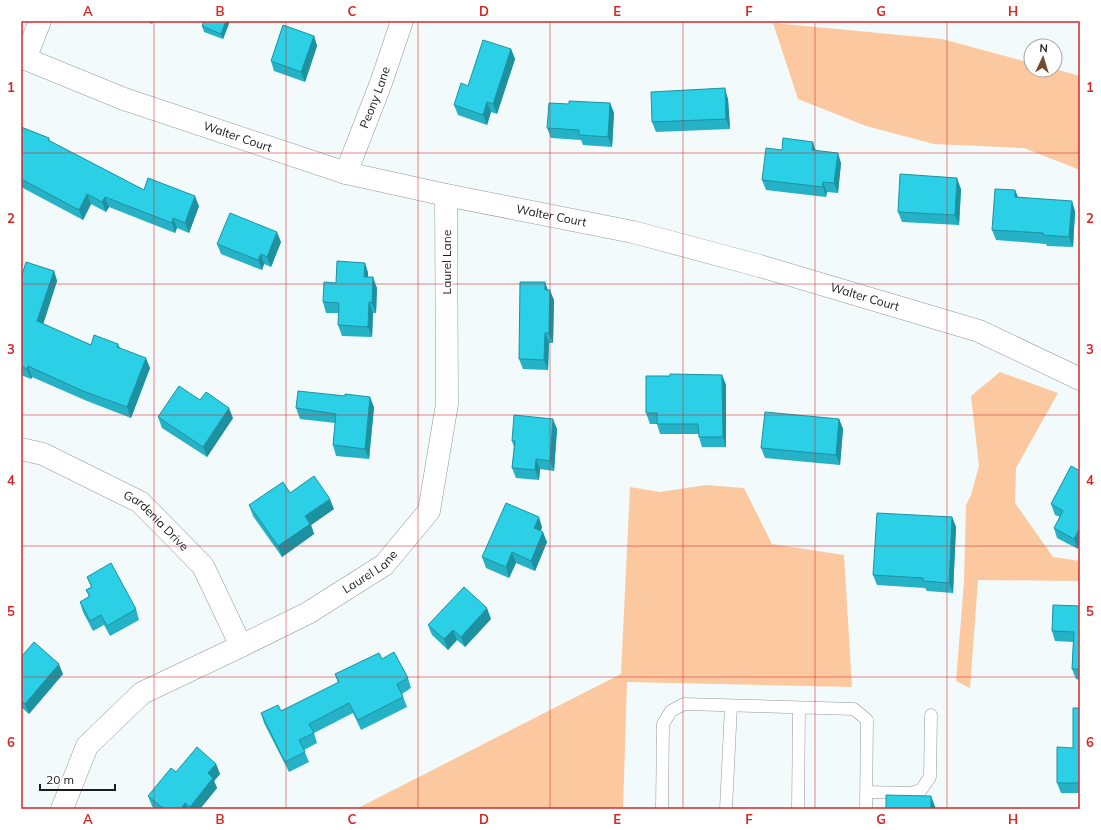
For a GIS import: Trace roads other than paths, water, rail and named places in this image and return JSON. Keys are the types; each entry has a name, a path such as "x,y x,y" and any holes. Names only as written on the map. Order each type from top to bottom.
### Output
{"street":[{"path":"23,58 40,21"},
{"name":"Peony Lane","path":"346,173 381,83 402,21"},
{"name":"Walter Court","path":"23,58 124,99 346,173 446,195 633,232 760,266 979,331 1080,379"},
{"name":"Laurel Lane","path":"62,809 87,746 142,693 308,613 384,565 429,510 447,404 446,195"},
{"name":"Gardenia Drive","path":"21,449 43,454 140,502 203,566 241,646"}],"lane":[{"path":"662,809 663,724 671,711 684,704 854,710 866,720 866,809"},
{"path":"726,809 732,706"},
{"path":"798,809 799,708"},
{"path":"866,792 910,793 922,790 930,777 930,715"}]}
